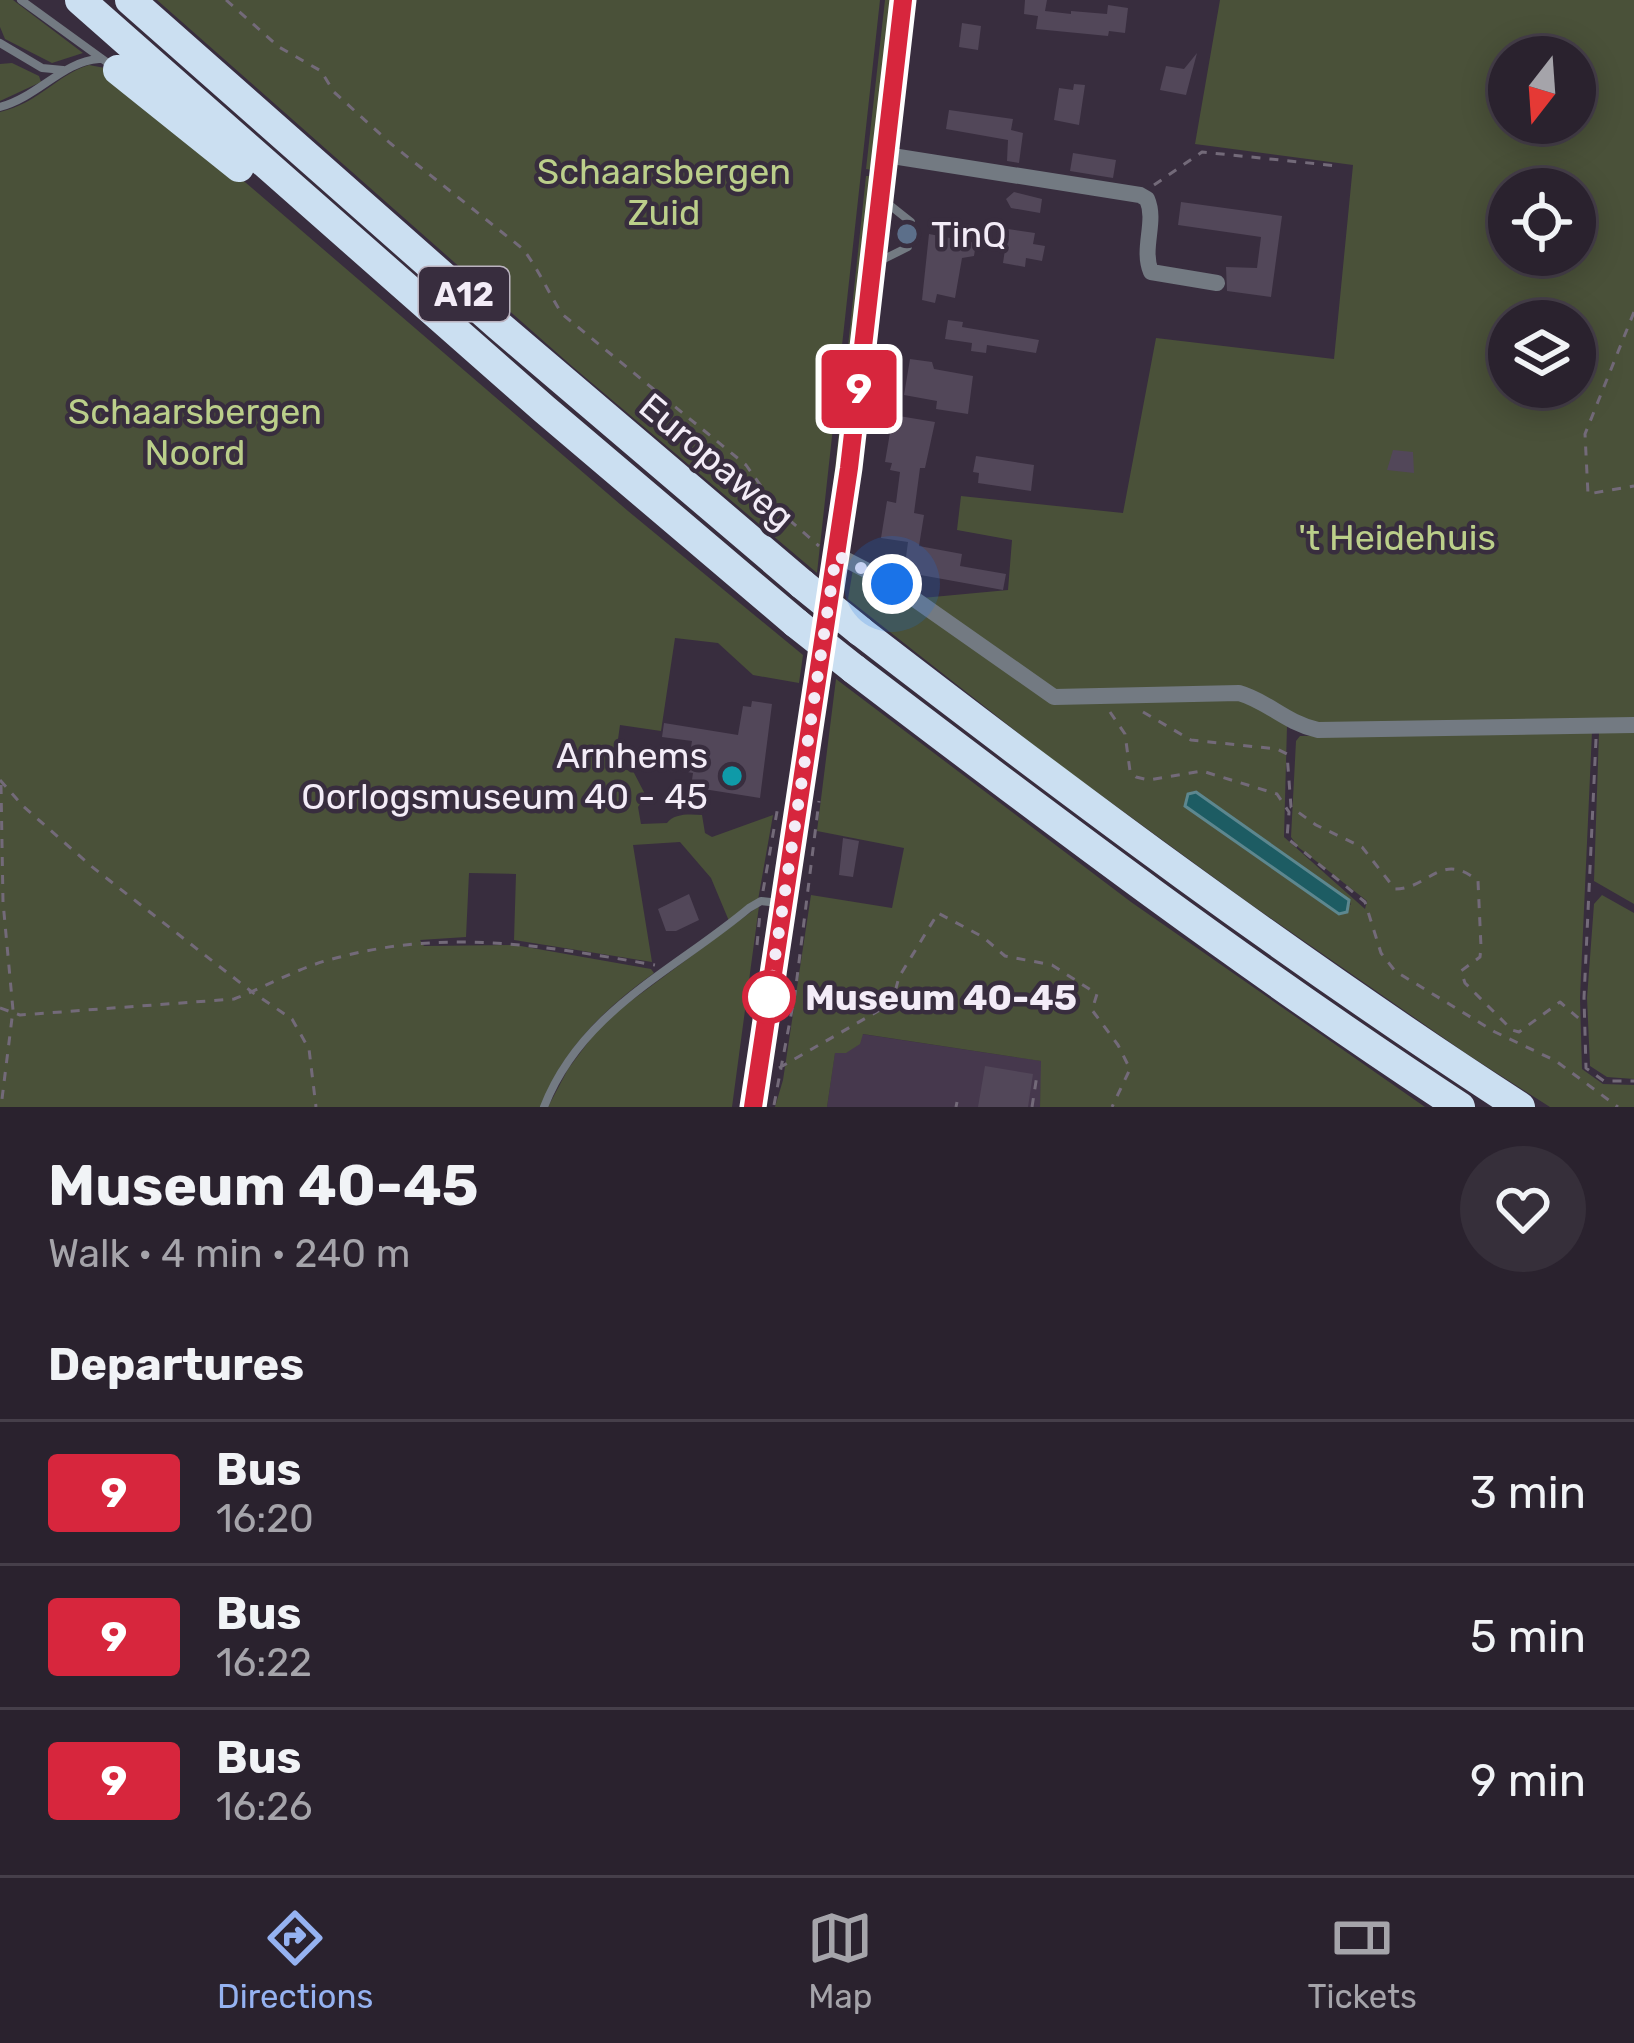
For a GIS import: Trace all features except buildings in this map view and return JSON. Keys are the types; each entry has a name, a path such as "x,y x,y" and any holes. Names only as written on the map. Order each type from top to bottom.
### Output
{"highway":[{"name":"Europaweg","path":"80,0 544,409 854,670 1229,949 1460,1107"},
{"name":"Europaweg","path":"130,0 533,355 860,631 1106,821 1415,1039 1520,1107"},
{"name":"A12","path":"109,64 173,112 422,323 544,409"}],"main road":[{"path":"753,1107 874,264 903,0"}],"street":[{"path":"886,154 1140,195 1152,211 1146,260 1151,272 1217,283"},
{"path":"830,553 892,584 1044,692 1069,700 1239,693 1291,724 1318,730 1634,725"}],"lane":[{"name":"A12","path":"21,0 109,64"},
{"path":"0,43 42,68 65,70"},
{"path":"0,58 14,53"},
{"path":"0,107 34,94 77,62 109,64"},
{"path":"544,1107 565,1067 602,1018 761,901 784,903"}],"path":[{"path":"226,0 280,47 321,71 334,92 390,142 524,249 562,314 746,465 778,510 830,553"},
{"path":"1140,195 1202,152 1338,166"},
{"path":"1634,312 1585,434 1588,494 1634,486"},
{"path":"1101,698 1130,705 1191,740 1287,754 1291,807 1362,847 1395,889 1408,889 1448,868 1466,872 1478,881 1481,947 1480,957 1461,970 1465,983 1513,1030 1520,1032 1560,1002 1584,1023"},
{"path":"1101,698 1125,734 1130,770 1136,777 1149,780 1202,771 1277,794 1289,812 1287,838 1365,902 1381,953 1395,971 1495,1032 1556,1061 1618,1107"},
{"path":"1596,726 1586,1068 1604,1081 1634,1082"},
{"path":"1,782 91,866 292,1019 305,1037 316,1107"},
{"path":"1,782 3,902 13,1010 2,1107"},
{"path":"771,1073 892,1003 899,977 938,913 963,924 1005,956 1052,965 1097,994 1092,1010 1130,1069 1112,1107"},
{"path":"0,1008 20,1015 234,999 261,984 334,958 439,940 514,942 669,967"},
{"path":"1032,1107 1037,1075"}],"shaded area":[{"path":"1196,792 1349,900 1347,912 1339,914 1185,806 1188,794"},
{"path":"862,1034 1042,1061 1040,1107 827,1107 835,1052 849,1049"}],"green space":[{"path":"0,0 13,0 83,53 52,63 5,39"},
{"name":"Schaarsbergen Zuid","path":"157,0 880,0 817,573 573,367"},
{"path":"885,0 897,0 878,171 866,169"},
{"name":"'t Heidehuis","path":"1220,0 1634,0 1634,722 1317,727 1251,692 1054,694 922,598 1008,590 1012,540 957,530 961,496 1123,513 1156,338 1334,359 1353,165 1195,144"},
{"path":"12,63 39,76 41,82 0,101 0,64"},
{"name":"Schaarsbergen Noord","path":"89,65 105,68 160,109 803,655 799,683 753,675 718,643 675,638 661,731 620,725 614,768 633,771 646,796 638,807 641,824 702,815 705,833 712,837 773,815 758,900 729,921 711,878 680,842 633,845 652,962 514,940 516,874 469,873 466,937 420,940 424,946 515,945 654,973 587,1031 561,1067 541,1107 0,1107 0,112"},
{"path":"866,176 876,176 852,394 830,516"},
{"path":"853,569 1042,695 1238,696 1287,726 1284,837 1365,909 1367,901 1291,837 1300,736 1592,732 1580,998 1582,1069 1603,1084 1634,1085 1634,1107 1550,1107 1467,1054 1050,758 848,599","holes":["1193,791 1351,905 1243,845 1185,806"]},
{"path":"836,679 1131,902 1425,1107 1040,1107 1041,1061 863,1034 860,1044 846,1053 835,1053 827,1107 775,1107 811,895 892,908 904,848 817,831"},
{"path":"1634,728 1634,904 1594,881 1599,732"},
{"path":"1602,895 1634,913 1634,1079 1607,1077 1590,1066 1587,998 1594,904"},
{"path":"759,906 732,1107 548,1107 568,1069 604,1021"}],"bus line":[{"name":"9","path":"753,1107 849,468 903,0"}],"place":[{"name":"TinQ","path":"907,234"},
{"name":"Arnhems Oorlogsmuseum 40 - 45","path":"732,776"},
{"name":"Museum 40-45","path":"769,997"}],"route":[{"path":"769,997 836,555 892,584"}]}
